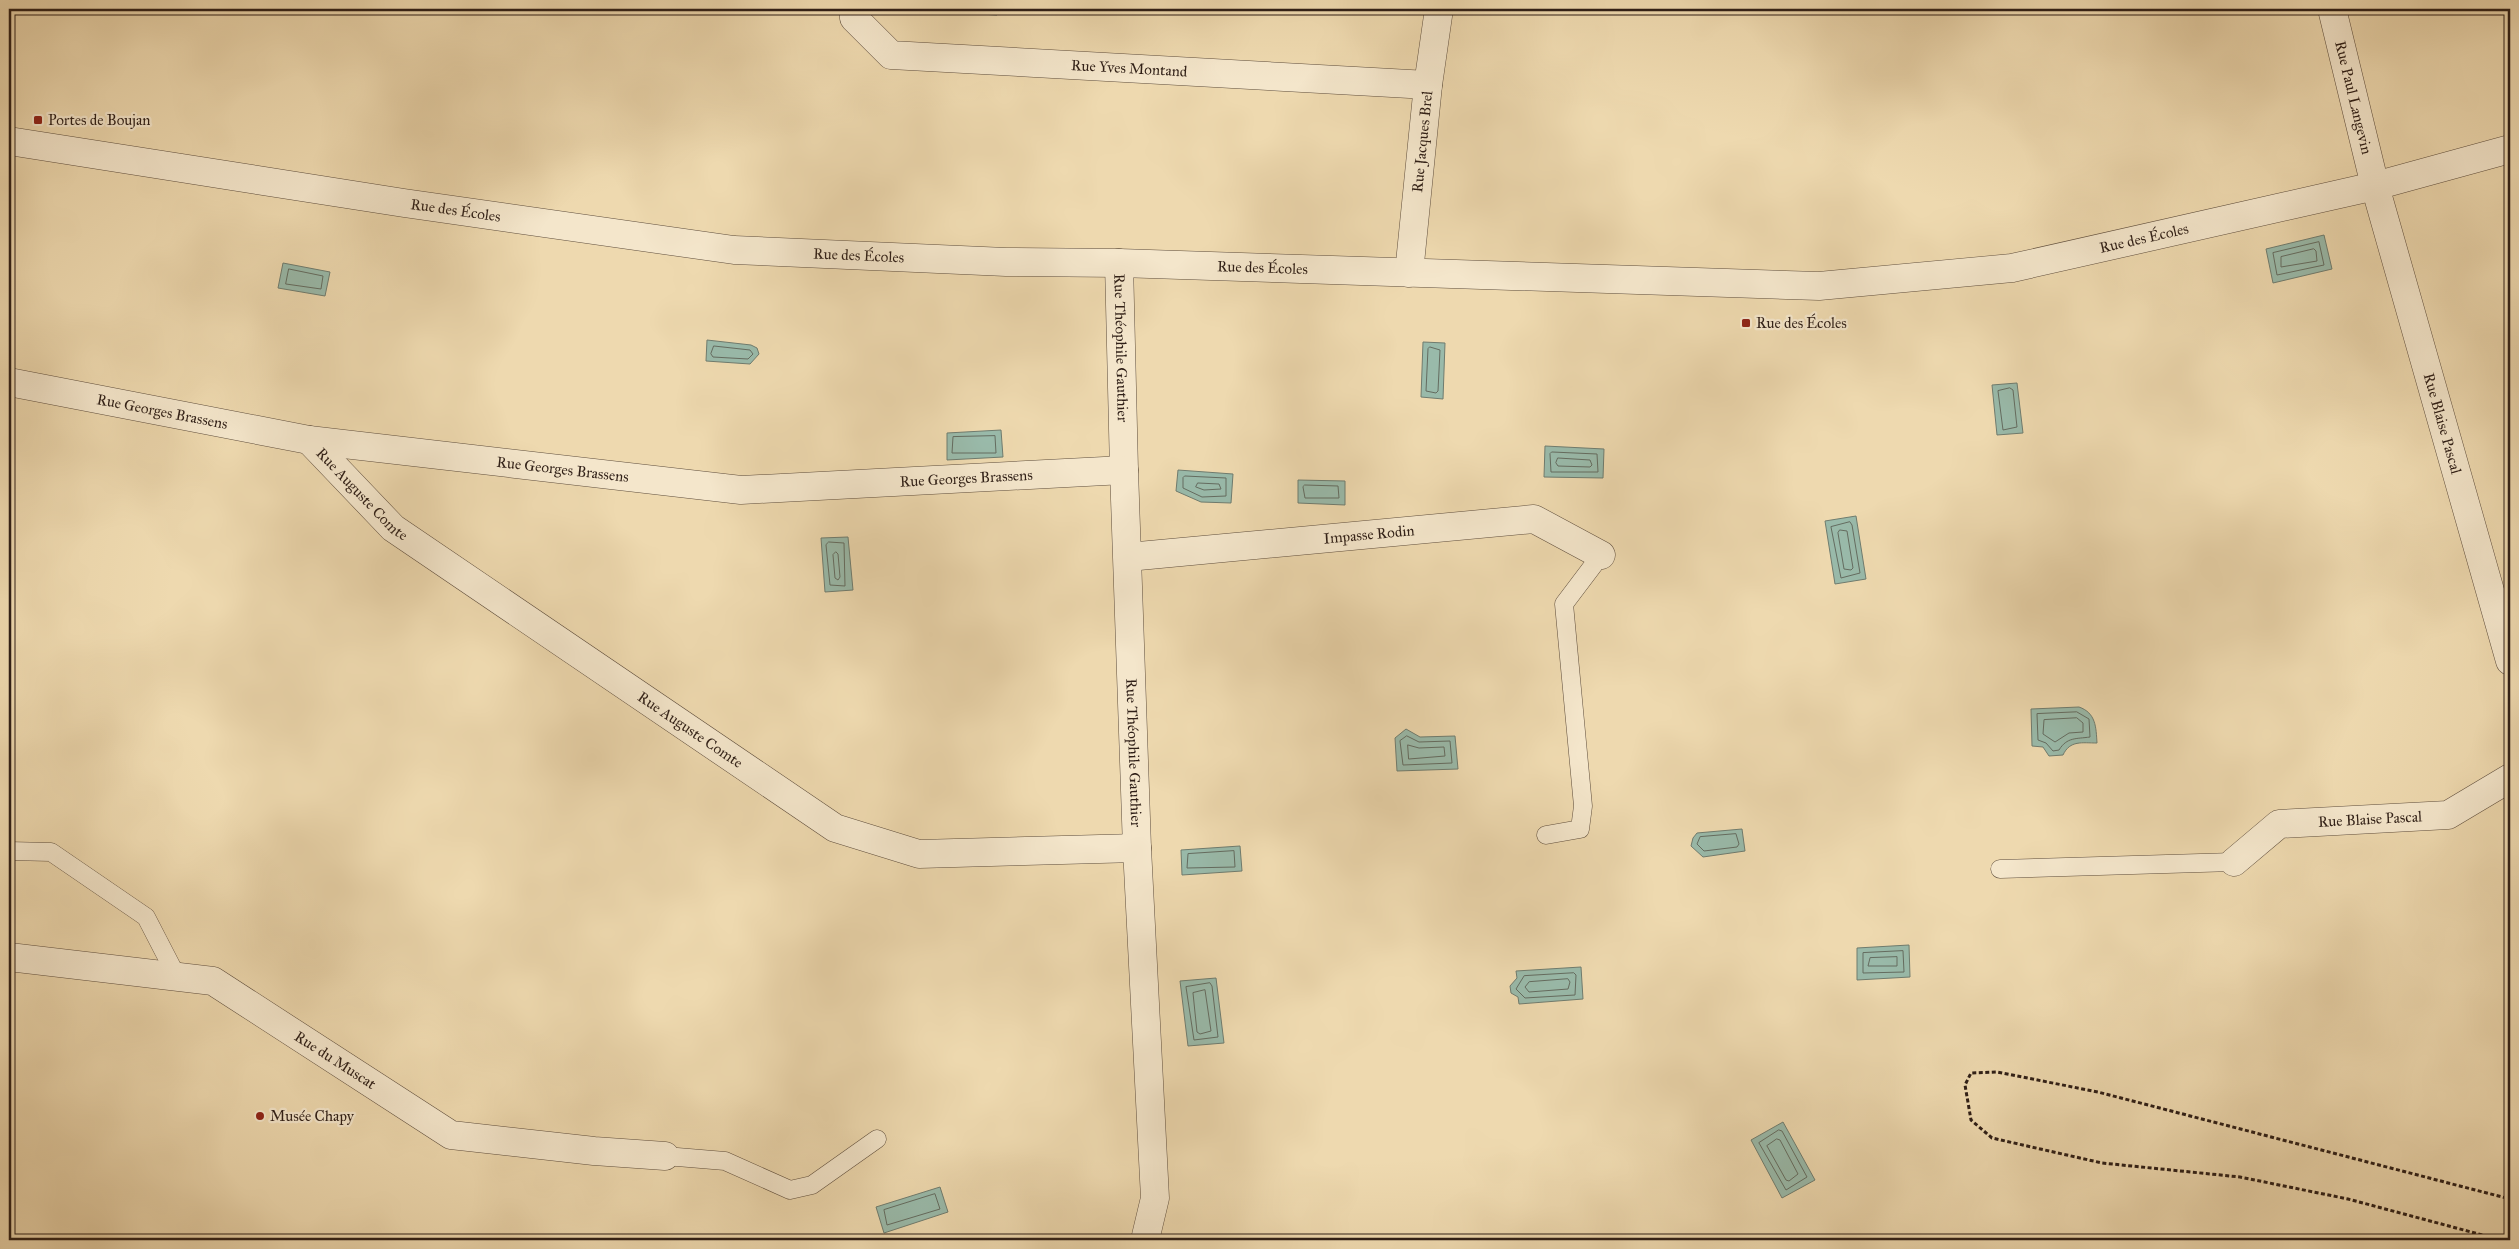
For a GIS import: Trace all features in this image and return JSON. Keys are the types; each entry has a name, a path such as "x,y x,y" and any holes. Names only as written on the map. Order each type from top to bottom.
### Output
{"street":[{"name":"Rue Yves Montand","path":"854,9 854,18 891,55 1428,85"},
{"name":"Rue Jacques Brel","path":"1410,273 1428,85 1439,9"},
{"name":"Rue Paul Langevin","path":"2332,9 2375,186"},
{"name":"Rue des Écoles","path":"9,141 404,203 734,250 1006,262 1119,263 1819,286 2012,268 2375,186 2510,149"},
{"name":"Rue Blaise Pascal","path":"2375,186 2510,661"},
{"name":"Rue Théophile Gauthier","path":"1119,263 1137,848 1155,1198 1145,1240"},
{"name":"Rue Georges Brassens","path":"9,382 310,440 741,490 1124,470"},
{"name":"Rue Auguste Comte","path":"310,440 393,528 835,828 919,854 1137,848"},
{"name":"Impasse Rodin","path":"1128,556 1534,519 1601,555"},
{"name":"Rue Blaise Pascal","path":"2234,862 2279,824 2448,815 2510,778"},
{"name":"Rue du Muscat","path":"9,957 176,975 213,981 451,1135 594,1151 665,1156"}],"lane":[{"path":"1546,835 1580,829 1583,806 1564,604 1601,555"},
{"path":"9,851 51,852 146,917 176,975"},
{"path":"2000,869 2234,862"},
{"path":"665,1156 725,1161 790,1190 812,1185 877,1139"}],"path":[{"path":"2501,1240 2491,1239 2348,1199 2240,1176 2102,1162 1992,1138 1971,1120 1965,1085 1971,1073 1997,1072 2098,1092 2510,1199"}],"water":[{"path":"946,9 997,9 997,15 946,12"},
{"path":"2324,235 2332,269 2273,283 2266,249"},
{"path":"283,263 330,272 325,296 278,288"},
{"path":"707,340 751,345 757,348 759,354 750,364 706,361"},
{"path":"1423,342 1445,343 1443,399 1421,397"},
{"path":"2017,383 2023,433 1997,435 1992,385"},
{"path":"1001,430 1003,457 947,460 947,433"},
{"path":"1545,446 1604,449 1603,478 1544,477"},
{"path":"1178,470 1233,474 1231,503 1201,502 1176,491"},
{"path":"1298,480 1345,481 1345,505 1298,503"},
{"path":"1856,516 1866,579 1835,584 1825,521"},
{"path":"848,537 853,590 825,592 821,538"},
{"path":"2079,707 2089,713 2094,721 2097,743 2077,743 2069,747 2063,755 2049,756 2043,747 2032,746 2031,709"},
{"path":"1406,729 1420,737 1455,736 1458,769 1397,771 1395,738"},
{"path":"1742,829 1745,851 1703,857 1691,846 1693,838 1697,833"},
{"path":"1240,846 1242,871 1182,875 1181,850"},
{"path":"1909,945 1910,977 1857,980 1857,948"},
{"path":"1581,967 1583,999 1519,1004 1518,997 1511,993 1510,986 1517,978 1516,971"},
{"path":"1216,978 1224,1043 1188,1046 1180,981"},
{"path":"1783,1122 1815,1180 1782,1198 1751,1140"},
{"path":"940,1187 948,1212 884,1233 876,1207"}],"place":[{"name":"Portes de Boujan","path":"38,120"},
{"name":"Rue des Écoles","path":"1746,323"},
{"name":"Musée Chapy","path":"260,1116"}]}
